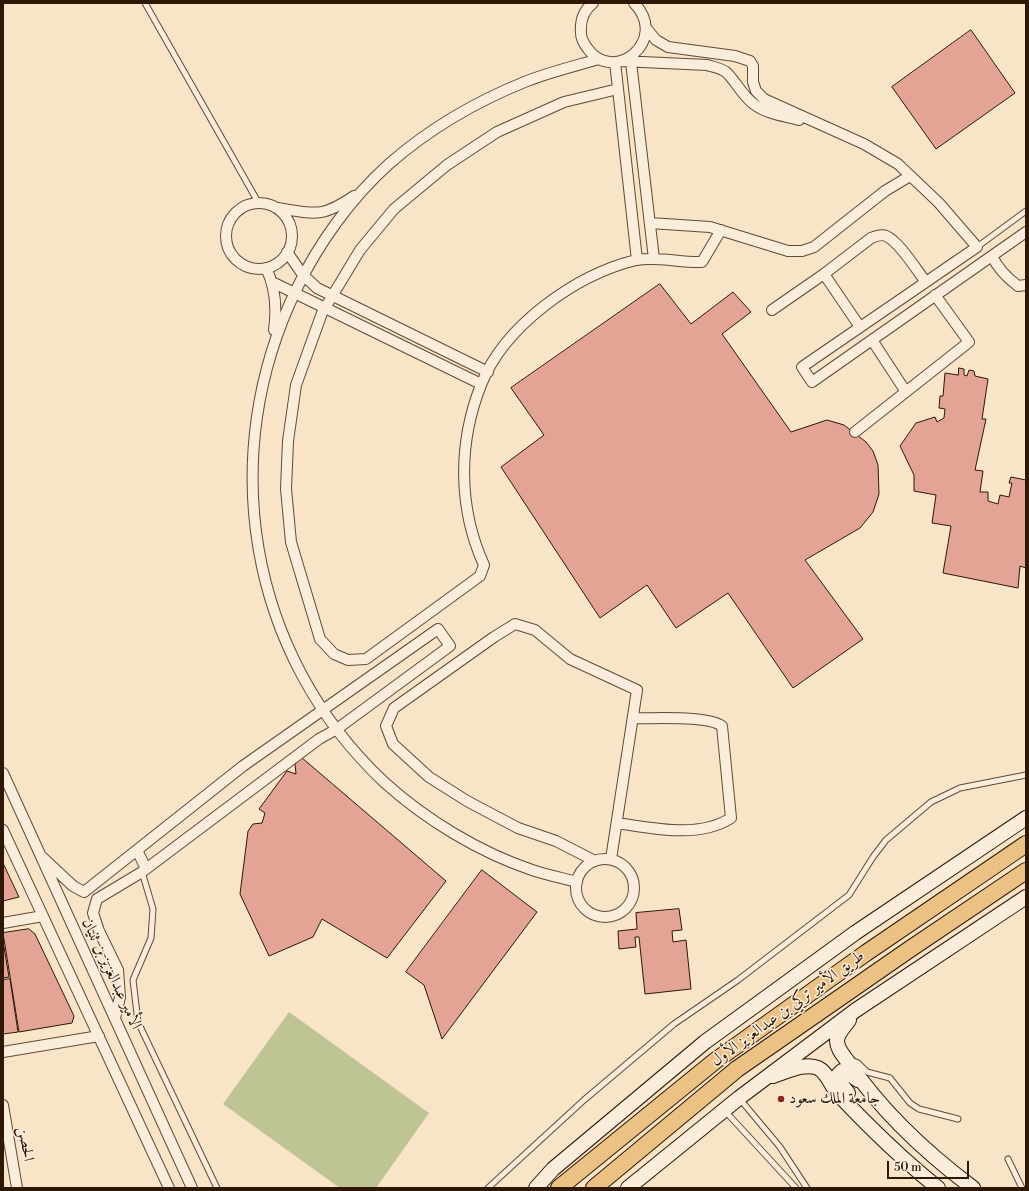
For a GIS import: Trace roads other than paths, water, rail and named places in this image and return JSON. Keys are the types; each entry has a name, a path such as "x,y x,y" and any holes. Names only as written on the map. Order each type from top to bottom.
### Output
{"main road":[{"path":"536,1188 553,1169 705,1042 855,933 1026,818"},
{"name":"طريق الأمير تركي بن عبدالعزيز الأول","path":"559,1188 716,1061 866,953 1026,844"},
{"name":"طريق الأمير تركي بن عبدالعزيز الأول","path":"594,1188 737,1069 910,949 1026,872"},
{"path":"628,1188 739,1098 856,1010 1026,897"},
{"path":"856,1010 839,1034 837,1041 838,1049 866,1089"},
{"path":"765,1078 807,1066 816,1067 822,1070 833,1089 877,1136 938,1188"},
{"path":"877,1136 866,1114 838,1080 838,1075 842,1070 847,1072 866,1089 884,1109 930,1154 973,1188"}],"street":[{"path":"593,3 584,14 581,24 581,35 584,44 590,53 599,58 622,62 707,65 717,68 726,72 748,99 764,110 826,127"},
{"path":"622,62 631,57 639,49 645,39 645,18 634,3"},
{"path":"646,28 656,40 668,47 735,56 750,61 753,66 756,91 764,99 864,144 898,164 939,203 977,247 802,367 812,382 1026,232"},
{"path":"577,882 533,870 466,840 441,825 386,783 337,729 301,676 288,646 266,584 258,548 253,511 253,451 261,388 280,325 303,275 325,239 366,188 387,166 414,143 468,108 529,80 599,58"},
{"path":"622,62 618,89 637,260"},
{"path":"622,62 650,223 654,259"},
{"path":"618,89 564,102 497,132 447,165 394,209 360,250 324,309 296,385 288,441 286,489 291,542 305,595 320,639 334,654 348,660 366,659 480,576 484,565 474,544 464,495 465,463 470,419 481,384 495,360 522,325 561,293 602,271 637,260 654,259 686,263 702,262 721,230"},
{"path":"650,223 710,227 788,251 802,252 814,247 885,191 910,176"},
{"path":"278,208 285,215 290,224 292,235 287,252 277,263 266,268 255,268 244,265 235,259 229,249 226,238 227,227 232,217 242,207 258,202 278,208 321,214 337,208 366,188"},
{"path":"772,310 877,235 886,236 894,241 926,282"},
{"path":"287,252 303,275 318,288 488,372"},
{"path":"992,256 996,266 1006,278 1018,286 1026,285"},
{"path":"266,268 274,283 276,312 270,356"},
{"path":"824,274 860,327"},
{"path":"274,283 324,309 481,384"},
{"path":"855,432 969,342 935,295"},
{"path":"872,340 906,392"},
{"path":"595,861 556,841 518,828 460,797 429,777 393,744 386,726 394,708 494,636 515,624 535,630 570,659 637,690 611,860"},
{"path":"41,856 73,886 84,892 243,766 438,630 450,646 337,729 319,740 144,870 97,899 94,913 99,931 118,970 120,997 115,1018"},
{"path":"617,823 654,829 694,830 721,824 731,818 722,726 716,722 702,720 632,718"},
{"name":"الأمير عبدالعزيز بن ثنيان","path":"3,773 192,1188"},
{"path":"3,830 169,1188"},
{"path":"137,850 144,870"},
{"path":"611,860 622,865 629,871 633,880 634,889 632,899 627,907 620,913 611,917 601,917 592,914 579,900 577,882 581,873 587,866 595,861 611,860"},
{"path":"3,923 43,916"},
{"path":"3,1052 99,1036"},
{"name":"الحصن","path":"3,1105 17,1188"}],"lane":[{"path":"145,3 258,202"},
{"path":"977,247 1026,211"},
{"path":"488,1188 584,1100 674,1024 750,971 849,895 872,857 886,840 931,802 960,788 1026,775"},
{"path":"144,870 153,909 151,938 133,980 138,1022 217,1188"},
{"path":"846,1059 858,1063 867,1072 890,1078 910,1103 919,1109 958,1119"},
{"path":"739,1098 780,1147 807,1188"},
{"path":"724,1110 796,1188"},
{"path":"1008,1158 1022,1188"}],"place":[{"name":"جامعة الملك سعود","path":"781,1099"}]}
